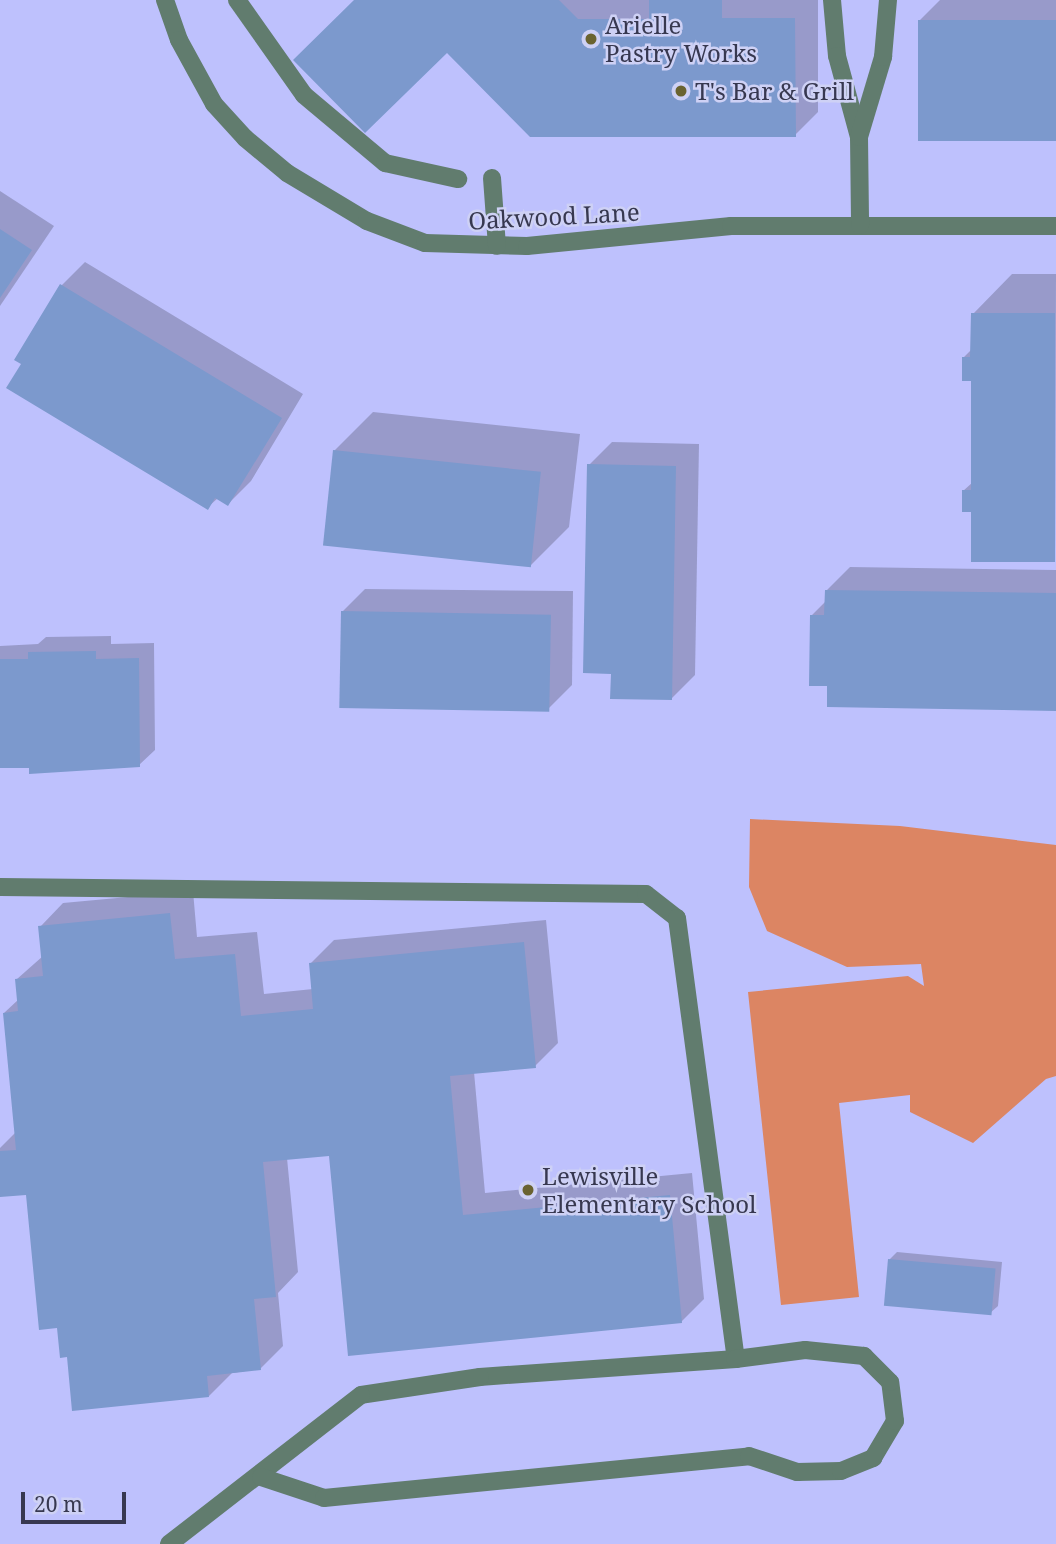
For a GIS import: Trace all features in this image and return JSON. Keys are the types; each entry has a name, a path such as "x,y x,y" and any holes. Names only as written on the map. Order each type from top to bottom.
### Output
{"street":[{"name":"Oakwood Lane","path":"165,0 179,40 214,104 287,173 367,221 425,243 497,246 603,241 731,226 1056,226"},
{"path":"237,0 303,95 385,163 458,179"},
{"path":"832,0 837,56 859,136 860,225"},
{"path":"859,136 883,57 888,0"},
{"path":"492,177 497,246"},
{"path":"0,887 646,894 677,918 736,1359"},
{"path":"169,1544 261,1477 361,1395 480,1377 736,1359 805,1350 864,1356 890,1382 895,1421 873,1458 841,1471 797,1472 749,1456 324,1498 261,1477"}],"shaded area":[{"path":"750,819 900,826 1056,845 1056,1076 1046,1079 973,1143 910,1112 910,1095 839,1103 859,1297 781,1305 748,992 908,976 924,986 921,964 847,967 767,931 749,887"}],"building":[{"path":"354,0 559,0 578,19 649,19 649,0 722,0 722,18 795,18 796,137 530,137 447,53 365,133 293,60"},
{"path":"918,20 1056,20 1056,141 918,141"},
{"path":"0,229 32,250 0,298"},
{"path":"60,284 282,418 228,506 215,498 208,510 6,388 21,364 14,360"},
{"path":"971,313 1055,313 1055,562 971,562 971,512 962,512 962,490 971,490 971,381 962,381 962,357 970,357"},
{"path":"333,450 541,472 531,567 323,545"},
{"path":"587,464 676,466 672,700 610,699 611,674 583,673"},
{"path":"825,590 1056,593 1056,711 827,707 827,686 809,686 810,615 824,615"},
{"path":"341,611 551,615 549,712 339,708"},
{"path":"96,651 96,659 139,658 140,767 29,774 29,768 0,768 0,659 28,659 28,652"},
{"path":"170,913 175,959 235,954 241,1016 313,1009 309,963 524,942 536,1068 450,1076 463,1215 670,1195 682,1323 348,1356 329,1156 263,1162 276,1297 254,1299 261,1370 207,1376 209,1397 72,1411 67,1357 60,1358 57,1328 39,1330 26,1195 0,1197 0,1151 16,1150 3,1013 18,1011 15,979 43,976 38,926"},
{"path":"888,1259 996,1268 991,1315 884,1306"}],"place":[{"name":"Arielle Pastry Works","path":"591,39"},
{"name":"T's Bar & Grill","path":"681,91"},
{"name":"Lewisville Elementary School","path":"528,1190"}]}
